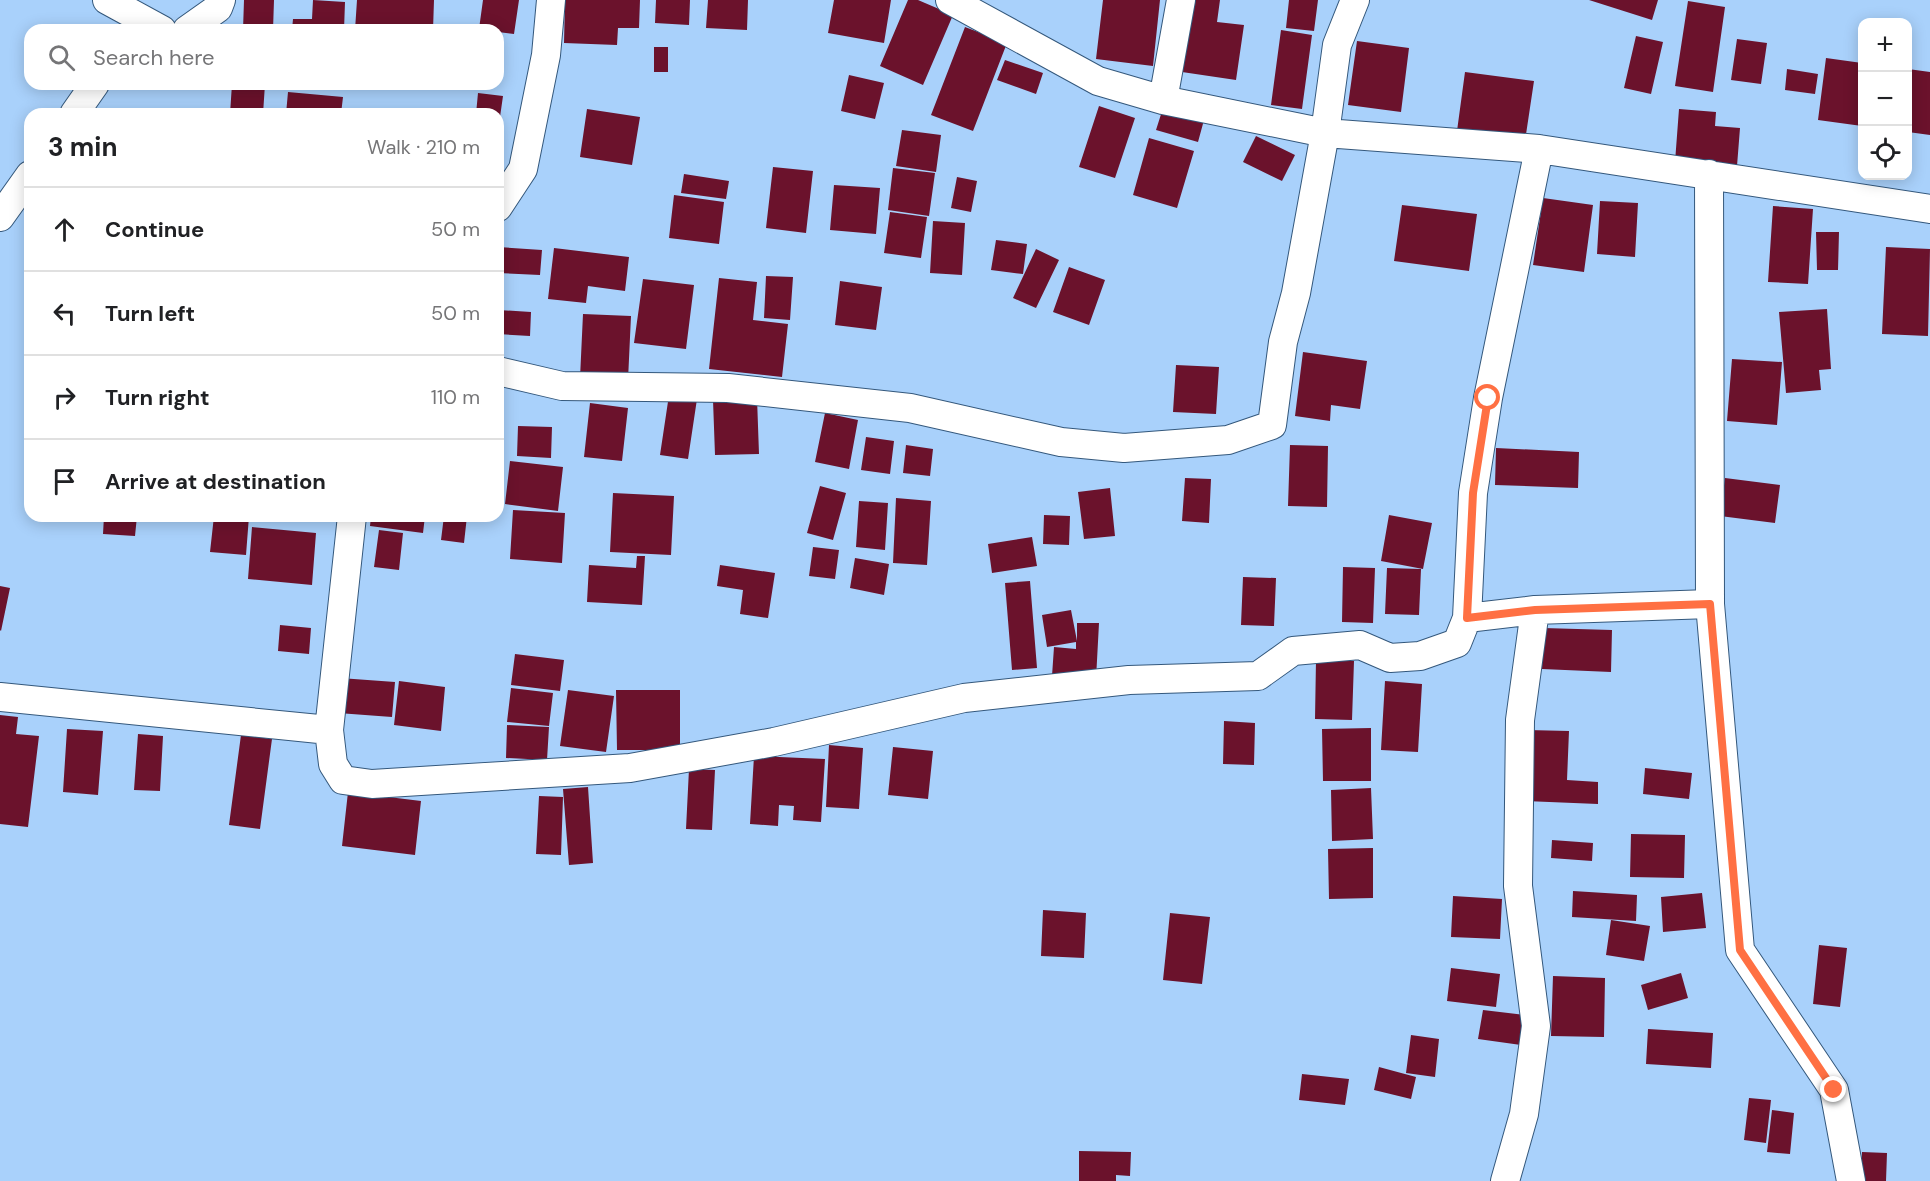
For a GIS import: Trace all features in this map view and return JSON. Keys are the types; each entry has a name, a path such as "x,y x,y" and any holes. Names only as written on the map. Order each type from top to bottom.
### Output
{"street":[{"path":"107,0 143,24"},
{"path":"195,24 218,8 221,0"},
{"path":"504,198 523,169 546,55 551,0"},
{"path":"951,0 1098,81 1162,100 1325,133 1539,149 1930,209"},
{"path":"1162,100 1181,0"},
{"path":"504,372 561,386 728,388 910,408 1071,443 1124,448 1228,440 1272,425 1283,342 1296,293 1325,133 1336,45 1355,0"},
{"path":"78,108 91,90"},
{"path":"351,522 329,730 333,764 343,780 372,784 630,768 774,742 964,698 1129,680 1258,676 1293,651 1360,645 1390,658 1420,656 1457,643 1467,618 1473,493 1488,398 1539,149"},
{"path":"1709,174 1710,604 1740,950 1834,1090 1851,1181"},
{"path":"0,217 24,183"},
{"path":"1467,618 1535,610 1710,604"},
{"path":"1505,1181 1524,1114 1536,1026 1518,886 1520,720 1535,610"},
{"path":"0,697 329,730"}],"building":[{"path":"244,0 274,0 273,24 243,24"},
{"path":"313,0 345,2 344,24 293,24 293,19 312,19"},
{"path":"357,0 434,0 433,24 355,24"},
{"path":"483,0 519,0 514,34 504,33 504,24 480,24"},
{"path":"565,0 640,0 639,28 618,28 617,45 564,43"},
{"path":"656,0 690,0 689,25 655,23"},
{"path":"708,0 748,0 747,30 706,28"},
{"path":"834,0 891,0 884,43 828,33"},
{"path":"908,0 918,0 953,15 923,85 880,66"},
{"path":"1103,0 1160,0 1153,66 1096,59"},
{"path":"1193,0 1220,0 1217,22 1244,25 1236,80 1182,72"},
{"path":"1289,0 1318,0 1314,31 1286,28"},
{"path":"1589,0 1658,0 1652,20"},
{"path":"1688,1 1725,7 1713,92 1675,86"},
{"path":"965,27 1007,43 973,131 931,115"},
{"path":"1281,30 1312,35 1302,109 1271,105"},
{"path":"1636,36 1663,42 1651,94 1624,88"},
{"path":"1737,39 1767,43 1761,84 1731,80"},
{"path":"1357,41 1409,48 1401,112 1348,105"},
{"path":"654,47 668,47 668,72 654,72"},
{"path":"1826,58 1858,62 1858,125 1818,120"},
{"path":"1005,60 1043,73 1036,94 997,80"},
{"path":"1787,69 1818,74 1815,94 1785,90"},
{"path":"1912,70 1930,72 1930,135 1912,133"},
{"path":"1465,72 1534,81 1525,141 1457,131"},
{"path":"849,75 884,83 875,119 841,111"},
{"path":"232,90 265,90 263,108 230,108"},
{"path":"288,92 343,97 342,108 287,108"},
{"path":"478,93 503,96 501,108 477,108"},
{"path":"1099,106 1135,118 1115,178 1079,167"},
{"path":"1163,108 1204,120 1198,142 1156,130"},
{"path":"587,109 640,117 632,165 580,157"},
{"path":"1679,109 1716,112 1715,126 1740,128 1737,166 1675,162"},
{"path":"902,130 941,135 936,172 896,166"},
{"path":"1256,136 1295,155 1282,181 1243,162"},
{"path":"1149,138 1194,151 1177,208 1133,195"},
{"path":"773,167 813,171 806,233 766,228"},
{"path":"893,168 935,173 929,216 888,210"},
{"path":"684,174 729,181 726,199 681,193"},
{"path":"957,177 977,181 971,212 951,208"},
{"path":"834,185 880,188 876,234 830,230"},
{"path":"674,195 724,202 719,244 669,238"},
{"path":"1543,198 1593,205 1584,272 1533,265"},
{"path":"1600,201 1638,203 1635,257 1597,254"},
{"path":"1402,205 1477,214 1469,271 1394,261"},
{"path":"1773,206 1813,209 1808,284 1768,282"},
{"path":"890,212 927,217 921,258 884,253"},
{"path":"933,221 965,223 962,275 930,273"},
{"path":"1816,232 1839,232 1838,270 1817,270"},
{"path":"996,240 1027,244 1023,274 991,270"},
{"path":"504,247 542,250 540,275 504,273"},
{"path":"1886,247 1930,249 1928,336 1882,334"},
{"path":"554,248 629,257 625,291 588,286 586,303 548,299"},
{"path":"1036,249 1059,260 1036,308 1013,298"},
{"path":"1069,267 1105,280 1089,325 1053,312"},
{"path":"766,276 793,277 790,320 764,318"},
{"path":"719,278 757,282 753,320 788,324 782,377 709,369"},
{"path":"643,279 694,285 686,349 634,343"},
{"path":"840,281 882,287 876,330 835,325"},
{"path":"1827,309 1831,369 1819,370 1821,390 1786,393 1779,312"},
{"path":"504,310 531,312 530,336 504,334"},
{"path":"583,314 631,316 628,380 580,378"},
{"path":"1303,352 1367,361 1360,409 1331,405 1330,421 1295,416"},
{"path":"1732,359 1782,362 1777,425 1727,421"},
{"path":"1176,365 1219,367 1216,414 1173,412"},
{"path":"669,395 697,399 688,459 660,455"},
{"path":"757,398 759,454 715,455 713,400"},
{"path":"590,403 628,408 622,461 584,457"},
{"path":"825,413 858,420 849,469 815,462"},
{"path":"518,426 552,427 551,458 517,456"},
{"path":"866,437 894,441 890,474 861,470"},
{"path":"906,445 933,449 930,476 903,473"},
{"path":"1290,445 1328,446 1327,507 1288,506"},
{"path":"1496,448 1579,452 1578,488 1495,485"},
{"path":"510,461 563,467 558,511 505,504"},
{"path":"1185,478 1211,479 1209,523 1182,521"},
{"path":"1725,478 1780,485 1775,523 1720,516"},
{"path":"820,486 846,493 833,540 807,533"},
{"path":"1110,488 1115,536 1084,539 1078,492"},
{"path":"613,493 674,496 671,555 610,552"},
{"path":"896,498 931,501 927,565 893,563"},
{"path":"859,501 888,503 885,550 856,547"},
{"path":"513,510 565,513 562,563 510,559"},
{"path":"1044,515 1070,516 1069,545 1043,544"},
{"path":"1389,515 1432,523 1423,569 1381,561"},
{"path":"104,522 136,522 135,536 103,534"},
{"path":"213,522 249,522 246,555 210,552"},
{"path":"370,522 424,522 423,533 370,526"},
{"path":"443,522 466,522 464,543 441,540"},
{"path":"252,527 316,533 312,585 248,579"},
{"path":"379,530 403,533 399,570 374,567"},
{"path":"1032,537 1037,566 992,573 988,544"},
{"path":"813,547 839,550 835,579 809,576"},
{"path":"637,556 645,556 642,605 587,602 589,565 636,568"},
{"path":"855,558 889,564 884,595 850,588"},
{"path":"720,565 775,573 768,618 740,614 743,590 717,586"},
{"path":"1343,567 1375,568 1373,623 1342,622"},
{"path":"1387,568 1421,569 1419,615 1385,614"},
{"path":"1243,577 1276,578 1274,626 1241,625"},
{"path":"1030,581 1037,668 1012,670 1005,583"},
{"path":"0,586 10,588 1,631 0,630"},
{"path":"1071,610 1077,641 1077,623 1099,623 1096,679 1052,676 1054,647 1076,649 1076,642 1047,647 1042,615"},
{"path":"280,625 311,628 309,654 278,651"},
{"path":"1543,628 1612,630 1611,672 1542,669"},
{"path":"515,654 564,660 560,691 511,685"},
{"path":"1316,660 1354,661 1352,720 1315,719"},
{"path":"340,678 395,682 392,717 338,713"},
{"path":"399,681 445,687 441,731 394,725"},
{"path":"1385,681 1422,684 1418,752 1381,750"},
{"path":"511,688 553,693 549,726 507,722"},
{"path":"568,690 614,696 606,752 560,746"},
{"path":"616,690 680,690 680,750 617,750"},
{"path":"0,715 18,717 16,734 39,736 28,827 0,824"},
{"path":"1224,721 1255,723 1254,765 1223,764"},
{"path":"507,725 549,727 547,760 506,758"},
{"path":"1371,728 1371,781 1323,781 1322,729"},
{"path":"67,729 103,731 98,795 63,792"},
{"path":"1527,730 1569,731 1567,780 1598,782 1598,804 1525,801"},
{"path":"138,734 163,736 160,791 134,790"},
{"path":"241,735 272,739 260,829 229,825"},
{"path":"829,745 863,748 859,809 826,807"},
{"path":"893,747 933,751 928,799 888,795"},
{"path":"754,756 825,759 821,822 793,820 794,806 779,805 778,826 750,824"},
{"path":"1645,768 1692,773 1689,799 1643,794"},
{"path":"689,769 715,770 712,830 686,829"},
{"path":"588,787 593,863 569,865 563,789"},
{"path":"1371,788 1373,839 1332,841 1331,790"},
{"path":"348,792 421,801 415,855 342,846"},
{"path":"539,796 563,797 561,855 536,854"},
{"path":"1631,834 1685,835 1684,878 1630,877"},
{"path":"1552,840 1593,843 1592,861 1551,858"},
{"path":"1373,848 1373,898 1329,899 1328,849"},
{"path":"1573,891 1637,895 1636,921 1572,917"},
{"path":"1702,893 1706,928 1663,932 1661,897"},
{"path":"1453,896 1502,899 1500,939 1451,937"},
{"path":"1043,910 1086,913 1084,958 1041,956"},
{"path":"1170,913 1210,917 1202,984 1163,980"},
{"path":"1611,920 1650,926 1644,961 1606,955"},
{"path":"1819,945 1847,948 1840,1007 1813,1004"},
{"path":"1451,968 1500,974 1496,1007 1447,1001"},
{"path":"1681,973 1688,998 1648,1010 1641,985"},
{"path":"1553,976 1605,978 1604,1037 1551,1036"},
{"path":"1483,1010 1525,1015 1521,1045 1478,1039"},
{"path":"1648,1029 1713,1033 1711,1068 1646,1064"},
{"path":"1411,1035 1439,1039 1435,1077 1406,1073"},
{"path":"1379,1067 1416,1077 1411,1099 1374,1090"},
{"path":"1302,1074 1349,1079 1345,1105 1299,1100"},
{"path":"1749,1098 1771,1100 1766,1143 1744,1140"},
{"path":"1772,1110 1794,1113 1790,1154 1767,1152"},
{"path":"1079,1151 1131,1152 1130,1176 1116,1175 1116,1181 1079,1181"},
{"path":"1862,1152 1887,1153 1886,1181 1861,1181"}],"route":[{"path":"1488,398 1473,493 1467,618 1535,610 1710,604 1740,950 1834,1090"}]}
